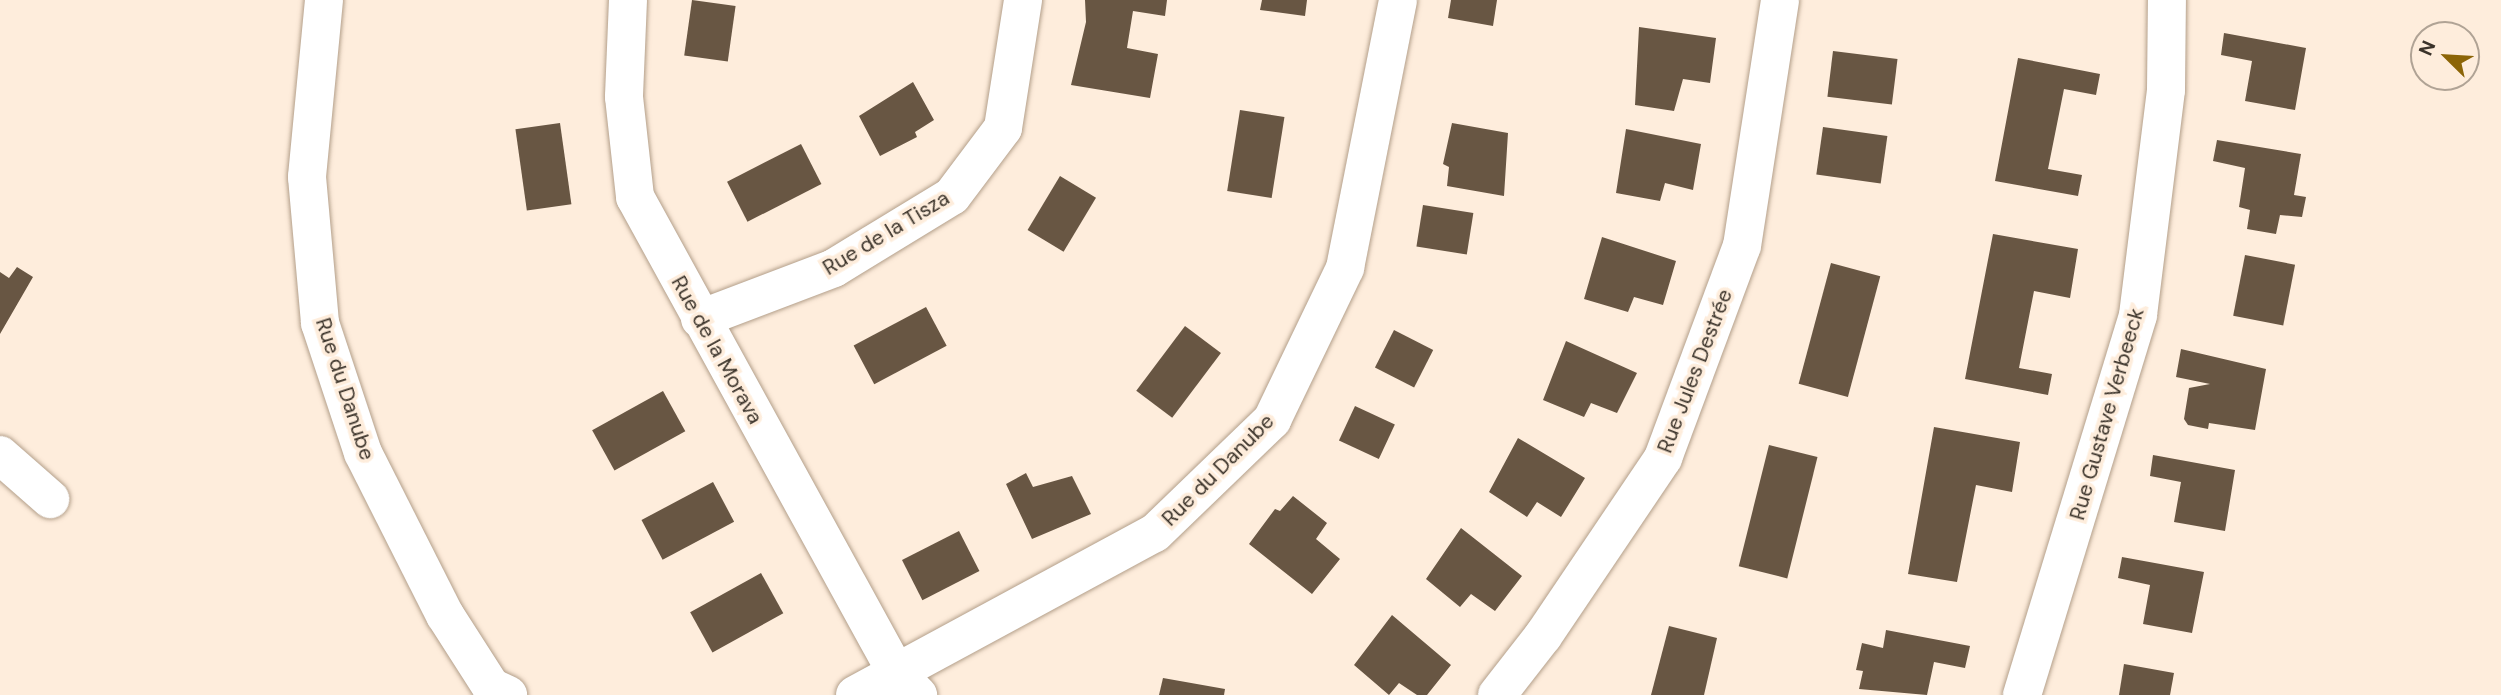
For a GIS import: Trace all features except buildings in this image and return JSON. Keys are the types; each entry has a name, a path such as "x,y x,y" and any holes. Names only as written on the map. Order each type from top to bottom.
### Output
{"street":[{"name":"Rue du Danube","path":"324,0 307,177 320,323 375,478 445,615 491,687 508,695"},
{"name":"Rue de la Morava","path":"628,0 624,97 635,197 700,319 908,685"},
{"name":"Rue de la Tisza","path":"700,319 834,268 952,196 1003,128 1023,0"},
{"name":"Rue du Danube","path":"855,695 908,685 1155,533 1272,420 1345,268 1398,0"},
{"name":"Rue Jules Destrée","path":"1497,695 1543,636 1663,458 1742,246 1780,0"},
{"name":"Rue Gustave Verbeeck","path":"2022,695 2138,316 2166,90 2167,0"},
{"path":"0,455 50,499"}]}
